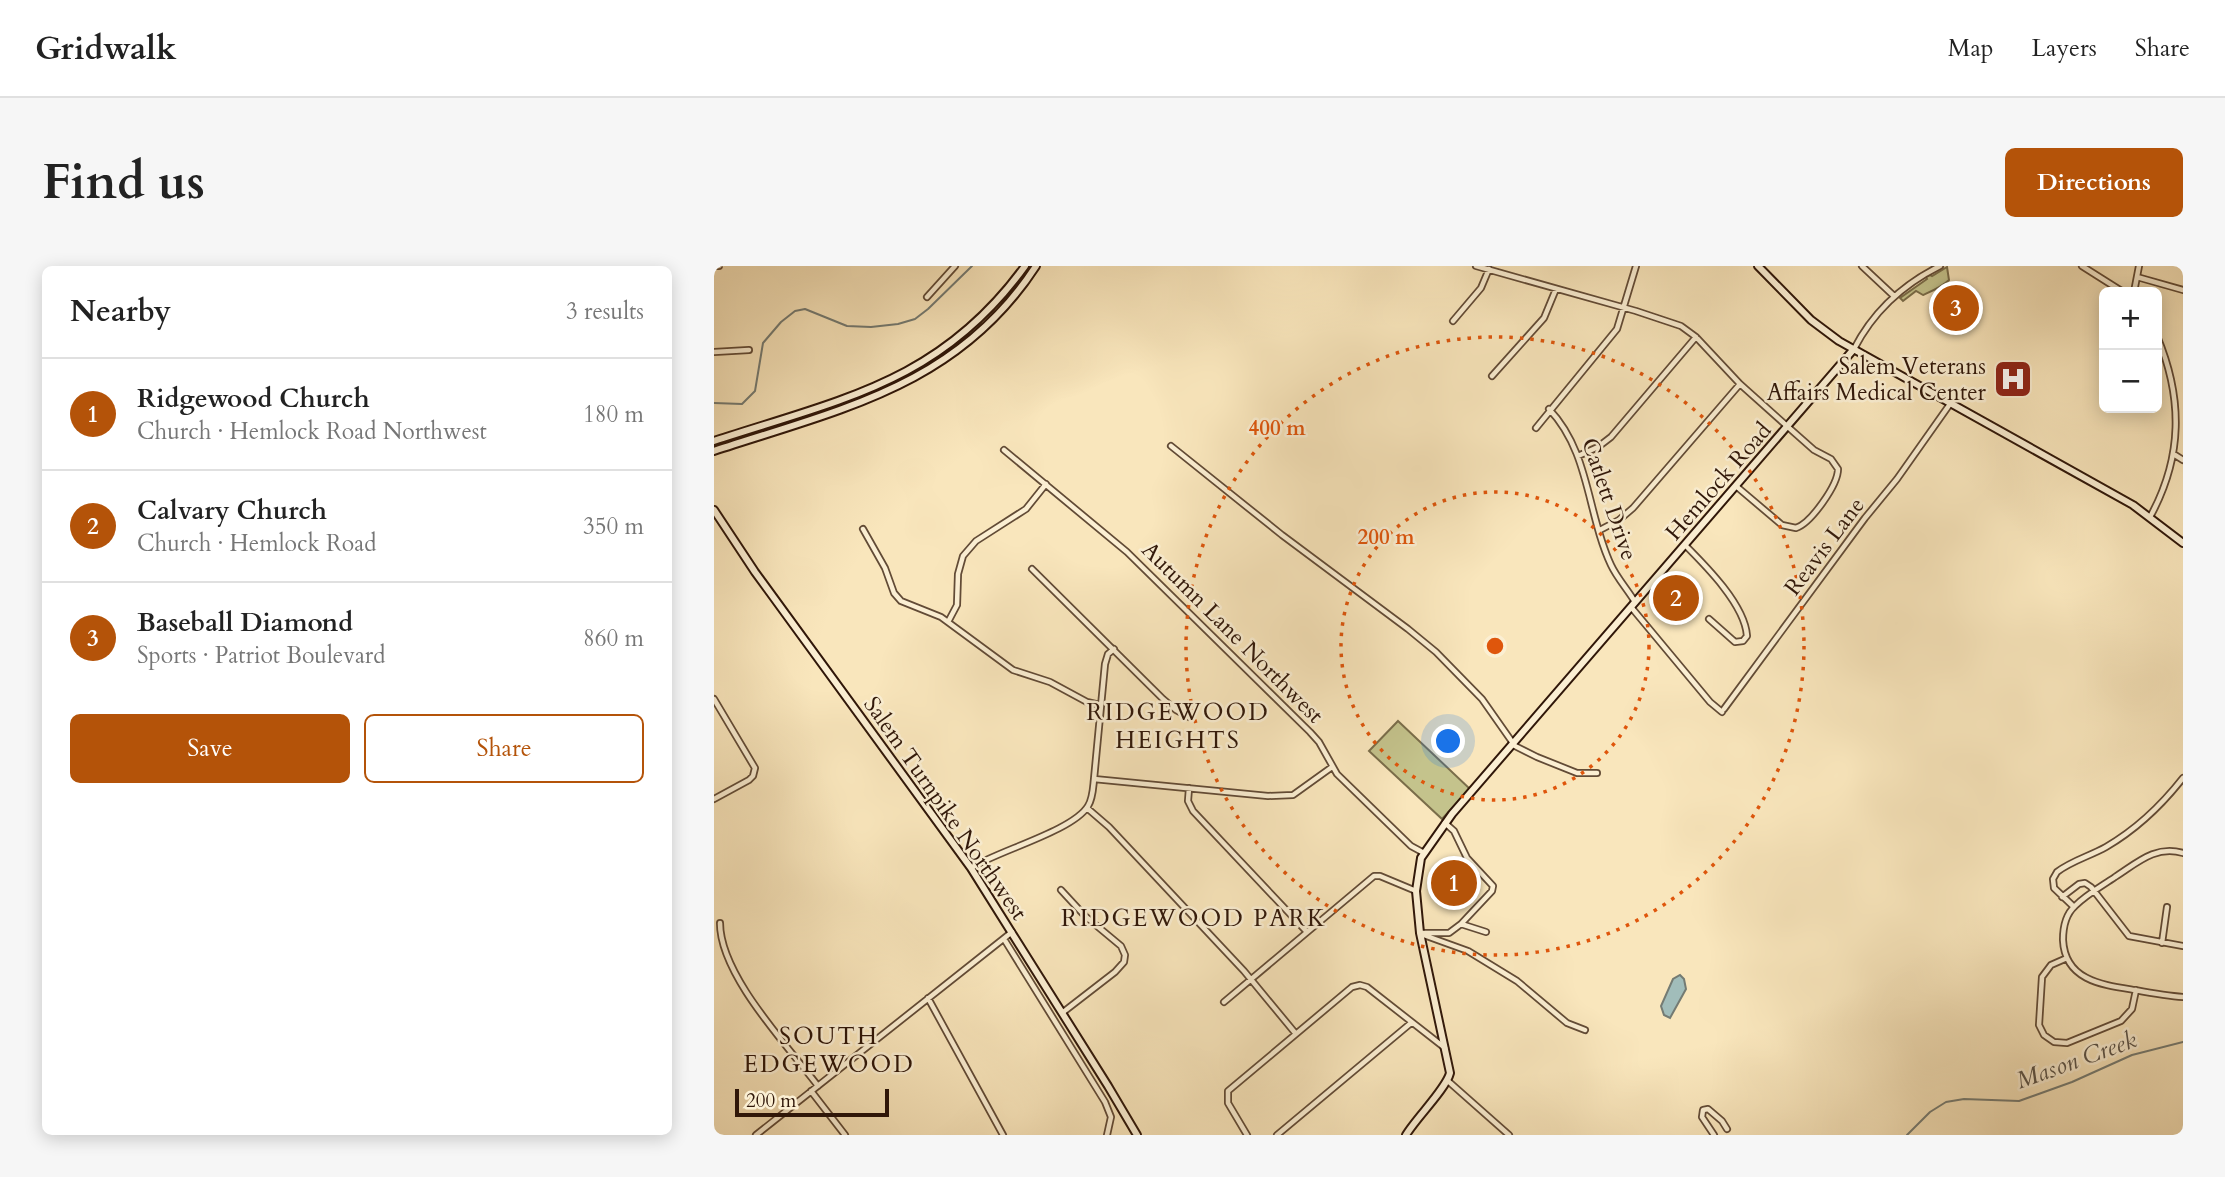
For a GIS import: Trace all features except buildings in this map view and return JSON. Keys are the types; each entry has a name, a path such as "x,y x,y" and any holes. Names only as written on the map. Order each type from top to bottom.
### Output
{"street":[{"path":"927,297 955,266"},
{"path":"714,441 874,388 917,366 947,347 981,318 1025,266"},
{"path":"714,451 866,401 918,377 980,332 1009,303 1036,266"},
{"path":"1476,266 1675,323 1696,337 1740,384 1814,450 1831,458 1838,469 1836,482 1809,520 1798,527 1786,527 1736,486"},
{"path":"1536,428 1549,409 1611,338 1624,308 1636,266"},
{"path":"1758,266 1811,320 1853,350 2150,517 2183,543"},
{"path":"1862,266 1894,296"},
{"path":"1853,350 1864,328 1894,296 1926,272 1940,266"},
{"path":"2082,266 2116,287"},
{"path":"2135,287 2139,266"},
{"path":"1453,321 1481,288 1489,270"},
{"path":"2137,277 2183,290"},
{"path":"1492,376 1544,318 1556,289"},
{"path":"1578,456 1598,447 1611,437 1696,337"},
{"path":"2150,517 2164,488 2175,455 2180,419 2173,374 2162,348"},
{"path":"714,352 749,350"},
{"name":"Hemlock Road","path":"1424,853 1445,822 1853,350"},
{"path":"1600,530 1624,517 1740,384"},
{"name":"Reavis Lane","path":"1723,710 1897,479 1950,404"},
{"name":"Catlett Drive","path":"1549,409 1567,431 1578,456 1611,566 1633,605 1710,702 1723,710"},
{"path":"1171,446 1282,535 1436,652 1482,699 1521,751 1577,772 1597,774"},
{"name":"Autumn Lane Northwest","path":"1004,450 1117,542 1310,732 1323,748 1332,767 1411,846 1424,853"},
{"path":"2175,455 2183,460"},
{"path":"948,622 957,605 957,574 963,556 976,541 1026,509 1046,484"},
{"name":"Salem Turnpike Northwest","path":"714,511 755,572 971,868 1137,1135"},
{"path":"863,529 898,599 907,606 934,614 948,622 1013,670 1051,682 1087,702 1100,705"},
{"path":"1685,545 1711,572 1728,595 1744,621 1747,636 1741,642 1735,642 1709,619"},
{"path":"1032,569 1176,710 1189,717"},
{"path":"971,868 1057,828 1087,808 1094,779 1104,664 1108,654 1114,649"},
{"path":"714,699 753,763 755,772 751,778 714,799"},
{"path":"1094,779 1288,796 1299,792 1332,767"},
{"path":"2074,907 2062,897 2053,884 2057,872 2102,849 2133,829 2158,808 2183,778"},
{"path":"1189,788 1188,801 1193,811 1307,932"},
{"path":"1087,808 1109,827 1250,979 1296,1034"},
{"path":"1420,933 1449,933 1492,891 1493,886 1467,858 1454,831 1445,822"},
{"path":"2183,852 2164,850 2149,854 2094,891 2074,907 2064,927 2063,943 2067,958 2077,972 2091,982 2183,997"},
{"path":"1406,1135 1448,1081 1450,1068 1420,933 1416,891 1418,866 1424,853"},
{"path":"1224,1002 1374,876 1416,891"},
{"path":"2062,897 2079,884 2085,883 2129,936 2183,946"},
{"path":"1061,890 1085,916 1121,946 1125,955 1124,962 1115,972 1062,1013"},
{"path":"2162,943 2167,907"},
{"path":"720,923 723,942 738,980 818,1086"},
{"path":"1461,924 1486,932"},
{"path":"756,1135 1012,932"},
{"path":"1420,933 1468,951 1517,981 1567,1023 1585,1030"},
{"path":"1004,939 1105,1102 1111,1117 1107,1135"},
{"path":"2067,958 2051,965 2042,977 2039,1025 2044,1035 2054,1042 2067,1042 2121,1021 2132,1009 2136,990"},
{"path":"1247,1135 1228,1103 1228,1091 1352,987 1367,987 1446,1048"},
{"path":"928,998 1003,1135"},
{"path":"1277,1135 1411,1023"},
{"path":"1448,1081 1509,1135"},
{"path":"811,1091 845,1135"},
{"path":"1714,1135 1702,1117 1703,1110 1708,1109 1723,1121 1727,1129"}],"shaded area":[{"path":"1947,267 1949,280 1937,289 1923,295 1916,291 1903,301 1900,298 1927,279 1926,277"},
{"path":"1945,292 1948,295 1967,296 1970,300 1968,312 1956,322 1941,320 1940,295"},
{"path":"1398,721 1470,789 1442,819 1369,751"}],"water":[{"path":"1680,975 1684,979 1686,989 1670,1018 1664,1015 1661,1006 1673,979"}],"waterway":[{"path":"714,403 742,404 755,391 763,343 781,322 795,311 805,309 847,326 898,324 915,319 928,309 972,266"},
{"name":"Mason Creek","path":"1907,1135 1930,1112 1946,1102 1964,1099 2019,1101 2072,1082 2132,1055 2183,1042"}],"place":[{"name":"Baseball Diamond","path":"1956,308"},
{"name":"Salem Veterans Affairs Medical Center","path":"2013,379"},
{"name":"Calvary Church","path":"1676,598"},
{"name":"Ridgewood Church","path":"1454,883"}],"district":[{"name":"RIDGEWOOD HEIGHTS","path":"1178,726"},
{"name":"RIDGEWOOD PARK","path":"1194,918"},
{"name":"SOUTH EDGEWOOD","path":"829,1050"}]}
